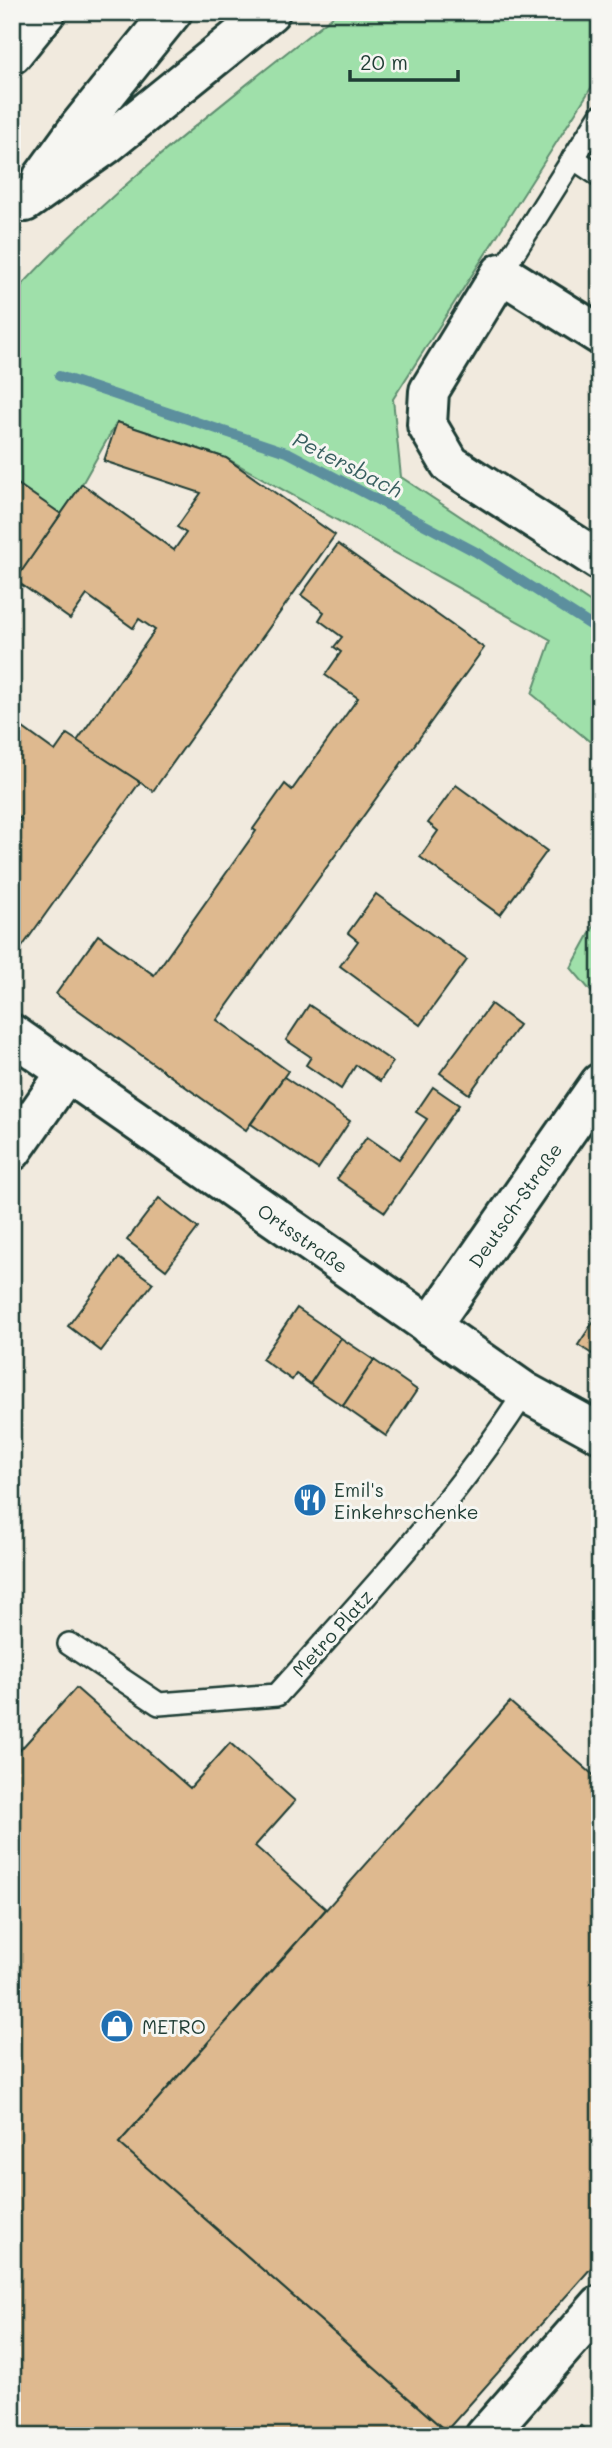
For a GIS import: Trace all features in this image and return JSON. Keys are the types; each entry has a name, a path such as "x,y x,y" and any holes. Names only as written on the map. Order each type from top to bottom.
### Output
{"main road":[{"path":"12,54 46,12"},
{"path":"19,209 80,126 172,12"},
{"path":"19,209 107,145 270,12"},
{"path":"600,335 501,273 429,391 427,425 450,464 600,561"},
{"name":"Ortsstraße","path":"12,1034 525,1392 600,1433"},
{"path":"12,1151 67,1072"},
{"name":"Deutsch-Straße","path":"430,1327 600,1083"},
{"path":"485,2436 600,2305"}],"lane":[{"path":"501,273 600,116"},
{"path":"573,158 600,176"},
{"name":"Metro Platz","path":"69,1644 159,1704 277,1695 415,1539 490,1447 525,1392"}],"green space":[{"path":"338,12 600,12 600,74 393,399 401,477 600,609 600,750 532,694 551,640 226,458 117,422 82,484 61,514 12,480 12,296 88,219 128,183"},
{"path":"600,915 600,1002 571,968"}],"building":[{"path":"117,422 226,458 335,535 153,791 77,741 155,630 139,619 133,628 87,595 70,619 15,580 82,484 174,550 186,533 177,527 201,493 104,461"},
{"path":"12,480 61,514 12,585"},
{"path":"338,544 484,648 217,1020 288,1071 246,1130 56,994 98,935 154,975 256,831 253,829 285,784 292,790 358,698 325,675 341,652 334,647 342,637 319,620 324,612 301,595"},
{"path":"12,720 55,751 67,734 140,782 12,961 12,831 21,819 12,813"},
{"path":"456,785 547,851 500,915 420,857 438,831 428,823"},
{"path":"376,894 467,960 420,1025 340,966 358,941 348,933"},
{"path":"491,1004 519,1025 469,1094 440,1073"},
{"path":"309,1005 393,1062 380,1081 356,1065 341,1089 306,1065 311,1057 286,1040"},
{"path":"284,1077 350,1121 318,1169 251,1124"},
{"path":"433,1087 459,1105 385,1212 337,1179 367,1137 399,1159 427,1119 416,1112"},
{"path":"159,1198 198,1228 166,1270 127,1240"},
{"path":"600,1222 600,1237 592,1233"},
{"path":"119,1258 153,1283 101,1351 68,1326"},
{"path":"297,1308 341,1338 310,1384 296,1374 292,1380 262,1359"},
{"path":"600,1312 600,1359 578,1345"},
{"path":"341,1338 374,1360 343,1406 310,1384"},
{"path":"374,1360 417,1390 386,1436 343,1406"},
{"name":"METRO","path":"76,1688 190,1788 230,1743 295,1801 255,1846 326,1909 119,2143 446,2431 442,2436 12,2436 12,1759"},
{"path":"510,1702 600,1781 600,2258 446,2431 119,2143"},
{"path":"581,2426 592,2436 572,2436"}],"waterway":[{"name":"Petersbach","path":"59,376 289,453 476,552 600,631"}],"place":[{"name":"Emil's Einkehrschenke","path":"310,1500"},
{"name":"METRO","path":"117,2026"}]}
